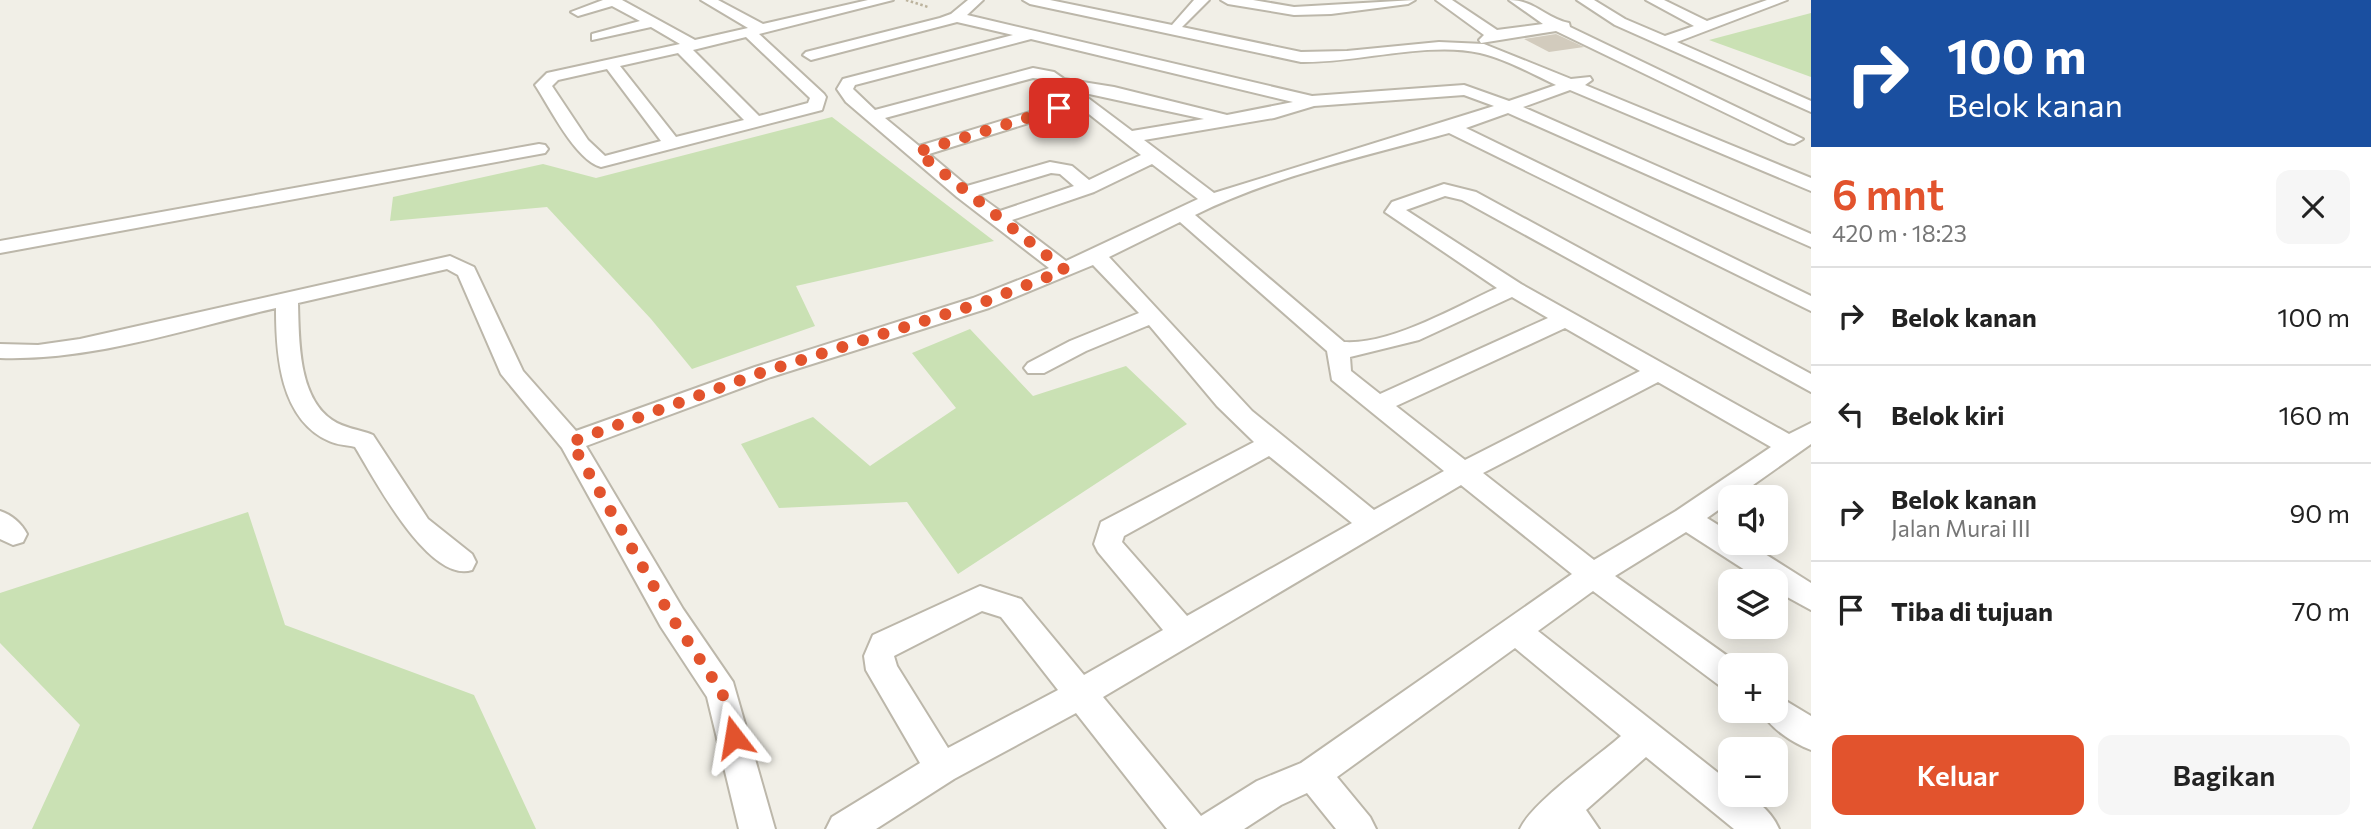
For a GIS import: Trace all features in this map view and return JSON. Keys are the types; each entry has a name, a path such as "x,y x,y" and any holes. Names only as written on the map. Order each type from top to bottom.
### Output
{"street":[{"path":"708,0 755,30 818,97 816,106 601,162 582,144 543,85 554,76 688,47 755,30 886,0"},
{"path":"807,0 834,12"},
{"path":"811,55 956,17 976,0"},
{"path":"1030,0 1161,41"},
{"path":"1066,0 1312,101"},
{"path":"1114,92 1202,0"},
{"path":"1228,0 1294,11 1331,10 1408,0"},
{"path":"1443,0 1490,37 1577,82 1811,185"},
{"path":"1516,0 1556,26 1794,138"},
{"path":"1584,0 1620,22 1811,107"},
{"path":"1653,0 1708,27"},
{"path":"1728,3 1751,0 1775,2"},
{"path":"578,12 613,1 650,23 688,47 755,121"},
{"path":"1666,41 1775,2"},
{"path":"956,17 1030,35 1161,41 1209,34 1313,49 1461,36 1490,37 1556,26 1620,22"},
{"path":"597,37 650,23"},
{"path":"1209,34 1277,53 1319,58 1468,46 1497,53 1577,82 1811,176"},
{"path":"1030,35 845,85 847,93 964,193 1065,270"},
{"path":"611,64 637,101 673,144"},
{"path":"873,116 1033,73 1048,75 1152,157 1212,200"},
{"path":"571,442 763,372 981,303 1065,270 1212,200 1337,158 1451,127 1577,82"},
{"path":"1061,84 1114,92 1227,120"},
{"path":"1130,137 1274,113 1312,101 1452,89 1480,94 1811,241"},
{"path":"917,152 1083,101"},
{"path":"1451,127 1811,304"},
{"path":"1762,155 1794,138 1811,133"},
{"path":"0,247 539,149"},
{"path":"999,218 1087,188 1152,157"},
{"path":"964,193 1050,167 1066,170 1087,188"},
{"path":"1801,439 1658,372 1513,289 1395,212 1399,206 1444,190 1469,196 1811,384"},
{"path":"1181,213 1338,349 1354,350 1411,335 1513,289"},
{"path":"1096,256 1133,290 1228,402 1272,443 1374,525"},
{"path":"0,351 38,352 80,346 450,262 459,265 467,271 513,374 571,442 672,618 722,692 757,829"},
{"path":"288,298 287,346 292,377 319,424 339,436 355,436 364,441 418,527 462,562"},
{"path":"1036,369 1078,346 1153,315"},
{"path":"1378,405 1564,319"},
{"path":"1338,349 1340,374 1593,575 1718,666"},
{"path":"844,829 942,768 1040,717 1080,691 1185,635 1464,472 1658,372"},
{"path":"1212,829 1269,793 1313,774 1593,575 1686,518 1801,439"},
{"path":"1185,635 1108,544 1111,530 1272,443"},
{"path":"1686,518 1811,598"},
{"path":"942,768 882,670 879,656 884,644 981,598 996,601 1011,608 1189,829"},
{"path":"1515,630 1761,829"},
{"path":"1788,718 1811,735"},
{"path":"1560,822 1647,736"},
{"path":"1313,774 1358,829"}],"green space":[{"path":"1811,13 1811,77 1709,40"},
{"path":"832,117 994,241 796,286 815,326 692,369 651,319 547,207 390,221 393,197 543,164 596,178"},
{"path":"970,329 1033,396 1126,366 1187,424 958,574 907,502 779,508 741,444 813,417 870,466 956,408 912,353"},
{"path":"248,512 285,625 474,695 536,829 32,829 80,725 0,643 0,593"}],"building":[{"path":"1556,34 1584,47 1549,52 1524,39"}],"route":[{"path":"734,737 722,692 672,618 571,442 763,372 913,322 981,303 1065,270 964,193 917,152 1059,108"}]}
